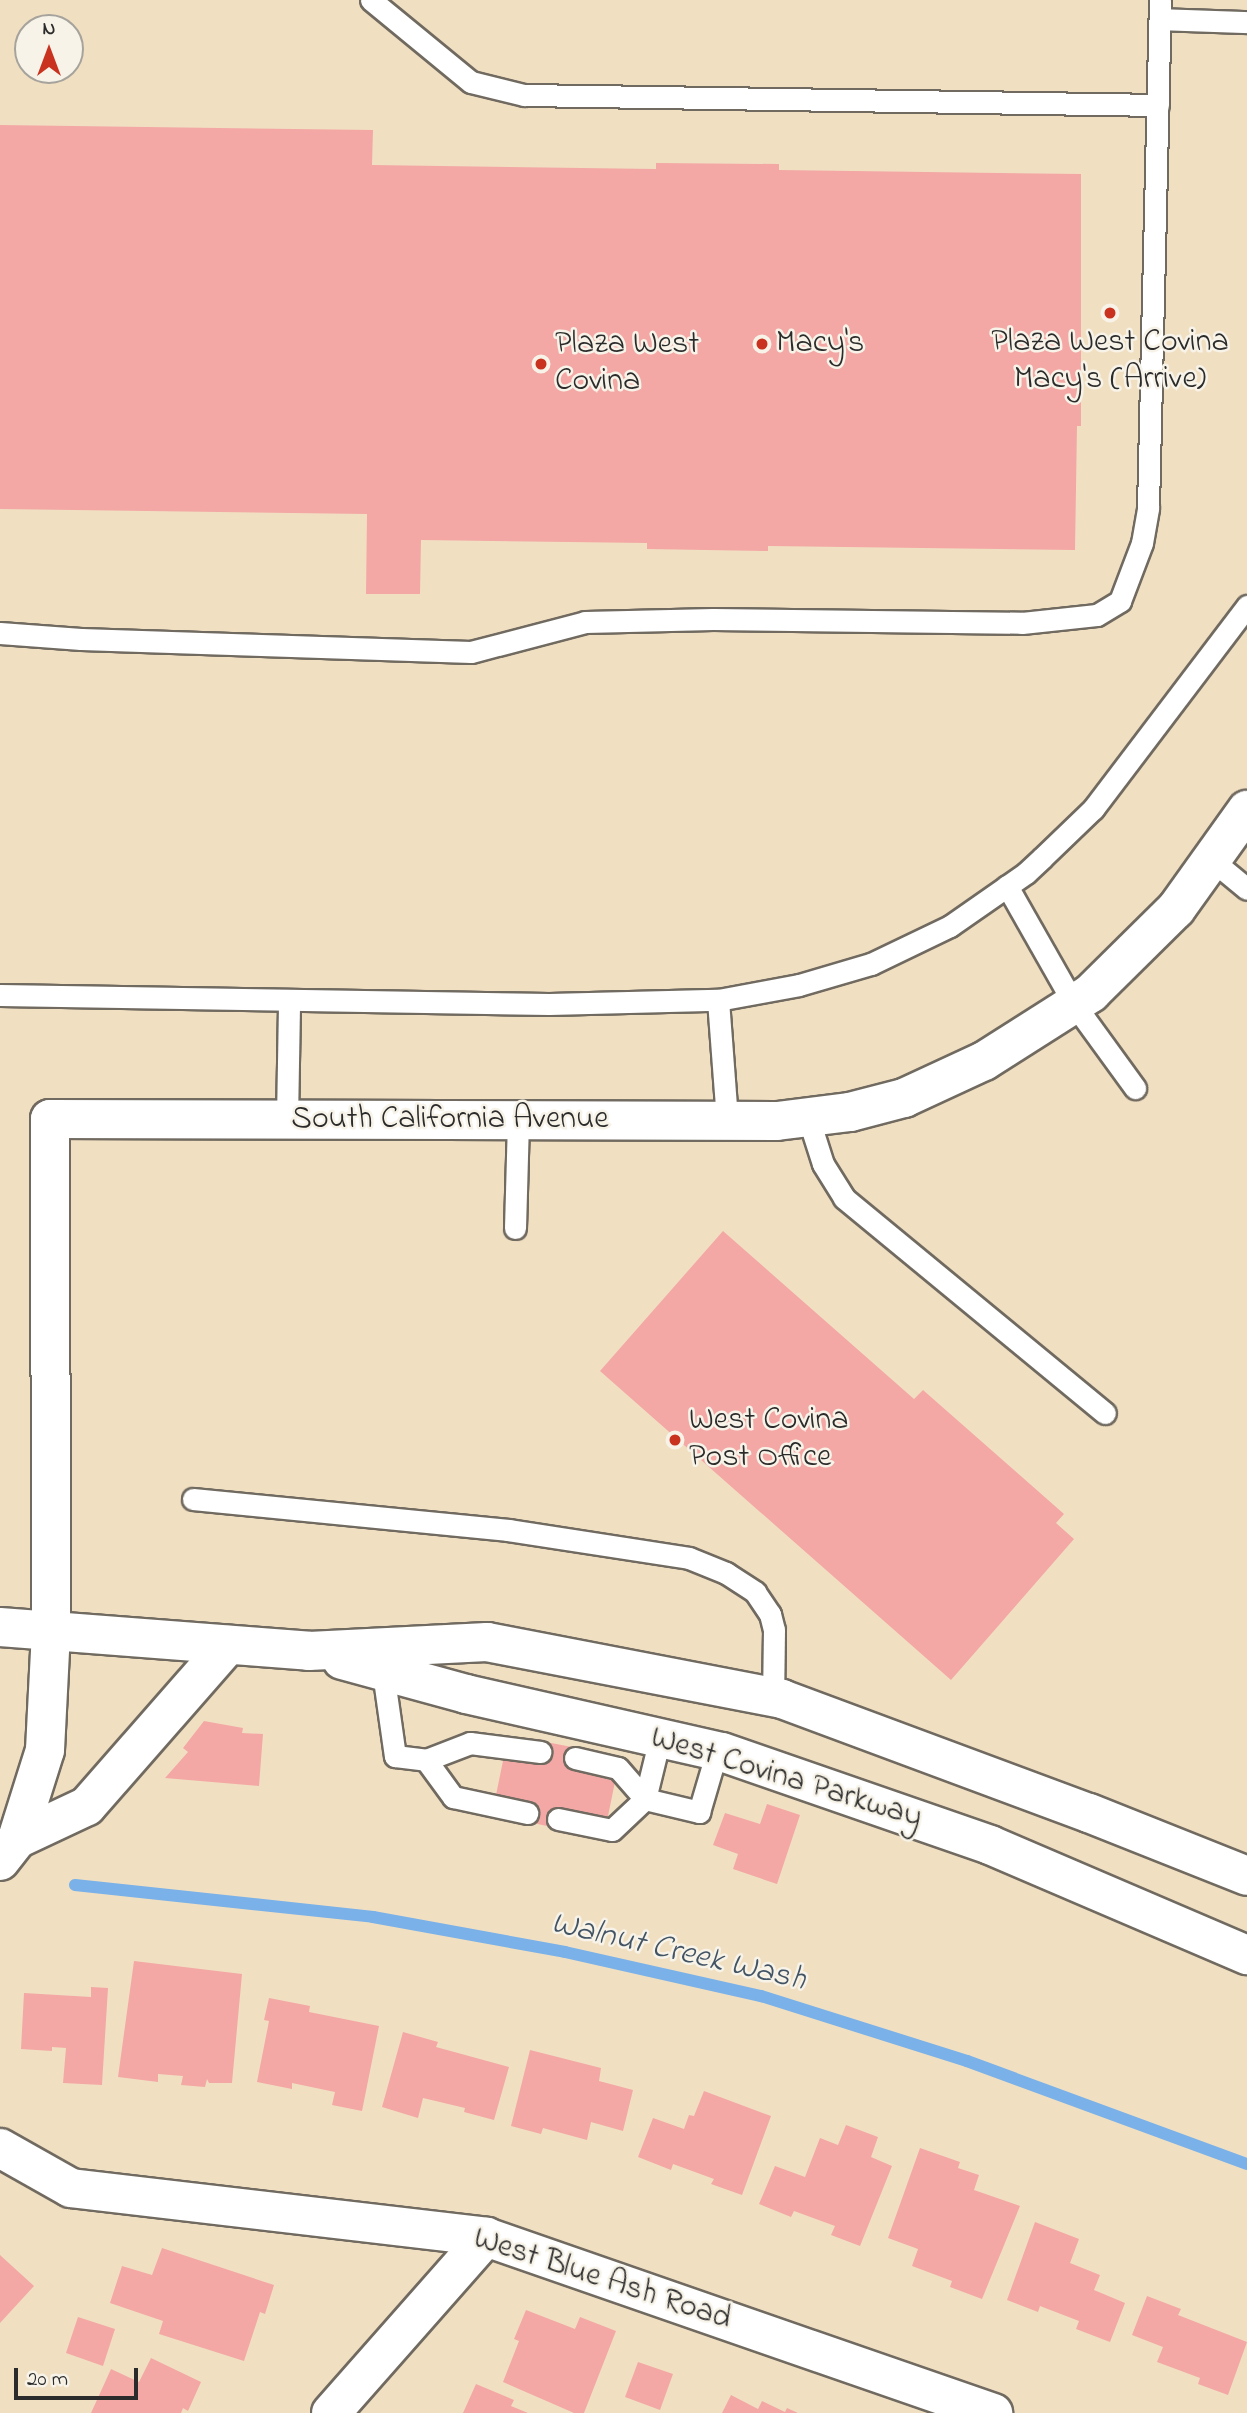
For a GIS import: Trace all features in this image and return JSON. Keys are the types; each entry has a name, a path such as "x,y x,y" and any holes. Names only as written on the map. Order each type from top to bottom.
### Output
{"street":[{"name":"South California Avenue","path":"51,1631 50,1119 727,1121 850,1112 904,1098 984,1060 1091,993 1132,956 1176,909 1247,810"},
{"name":"West Covina Parkway","path":"0,1628 309,1651 487,1642 772,1698 1245,1870"},
{"path":"8,1850 45,1750 51,1631"},
{"path":"8,1850 87,1806 228,1645"},
{"name":"West Covina Parkway","path":"309,1651 383,1672 717,1751 990,1845 1247,1955"},
{"name":"West Blue Ash Road","path":"0,2148 71,2188 486,2237 993,2413"},
{"path":"331,2413 486,2237"}],"lane":[{"path":"371,0 471,82 524,95 1158,105"},
{"path":"0,633 14,636 471,652 585,622 713,619 1022,622 1097,615 1121,601 1142,543 1148,508 1160,9 1247,22"},
{"path":"0,995 549,1004 718,1000 799,985 871,964 950,926 1026,873 1093,809 1247,606"},
{"path":"1212,860 1247,889"},
{"path":"1007,886 1074,1004 1135,1088"},
{"path":"287,1119 289,1000"},
{"path":"718,1000 727,1121"},
{"path":"808,1117 823,1164 844,1198 1105,1413"},
{"path":"515,1228 518,1120"},
{"path":"193,1499 508,1530 689,1558 726,1573 755,1592 770,1614 774,1630 772,1698"},
{"path":"383,1672 395,1756 426,1760 470,1743 540,1752"},
{"path":"558,1819 612,1830 645,1799 660,1738"},
{"path":"575,1758 618,1768 645,1799 699,1812 717,1751"},
{"path":"426,1760 453,1797 527,1812"}],"building":[{"name":"Plaza West Covina","path":"0,125 373,130 372,165 656,169 656,163 779,164 779,170 1081,174 1081,426 1077,426 1075,550 768,546 768,551 647,549 647,543 421,540 420,594 366,594 367,514 0,509"},
{"path":"723,1231 914,1399 923,1390 1064,1514 1056,1523 1074,1539 951,1680 600,1371"},
{"path":"204,1721 243,1728 242,1733 263,1734 259,1786 165,1778 188,1752 183,1748"},
{"path":"541,1741 577,1748 616,1777 607,1821 556,1828 524,1821 528,1802 496,1795 504,1756 537,1763"},
{"path":"767,1804 800,1815 777,1884 733,1869 738,1854 713,1845 725,1813 760,1824"},
{"path":"134,1961 242,1974 232,2083 209,2083 207,2079 205,2087 181,2085 183,2076 158,2074 158,2082 118,2077"},
{"path":"91,1987 108,1988 102,2085 63,2083 66,2048 52,2047 52,2051 21,2049 24,1993 91,1997"},
{"path":"269,1998 310,2006 309,2012 379,2026 362,2111 332,2105 335,2092 292,2083 292,2089 257,2082 269,2021 264,2020"},
{"path":"403,2032 438,2042 436,2047 509,2067 494,2120 464,2112 465,2108 423,2098 418,2118 382,2107"},
{"path":"530,2050 601,2068 599,2081 633,2090 623,2131 591,2122 587,2140 543,2128 541,2134 511,2126"},
{"path":"704,2091 771,2116 742,2195 711,2184 714,2179 673,2164 671,2170 638,2157 653,2118 684,2129 689,2115 694,2116"},
{"path":"846,2125 878,2137 871,2157 892,2166 860,2246 831,2235 835,2226 794,2211 791,2217 759,2204 775,2166 805,2177 820,2138 838,2145"},
{"path":"920,2148 960,2162 958,2168 979,2175 974,2190 1020,2206 982,2299 950,2287 952,2281 912,2266 918,2249 888,2238"},
{"path":"1035,2222 1079,2239 1070,2263 1100,2275 1094,2290 1125,2303 1110,2342 1076,2329 1079,2321 1040,2306 1038,2312 1007,2300"},
{"path":"162,2248 274,2285 265,2314 260,2312 244,2361 159,2334 163,2321 110,2303 122,2266 152,2275"},
{"path":"0,2255 34,2286 0,2323"},
{"path":"1147,2296 1181,2309 1178,2315 1247,2342 1228,2395 1198,2384 1200,2378 1157,2362 1163,2347 1132,2335"},
{"path":"526,2310 575,2329 580,2317 616,2331 584,2413 574,2413 503,2382 519,2341 514,2339"},
{"path":"78,2317 115,2329 103,2366 66,2353"},
{"path":"151,2358 201,2382 188,2411 183,2408 181,2413 91,2413 111,2369 139,2382"},
{"path":"638,2362 673,2374 660,2410 625,2397"},
{"path":"476,2384 514,2400 511,2406 528,2413 463,2413"},
{"path":"731,2395 758,2409 762,2401 785,2412 787,2408 798,2413 722,2413"}],"waterway":[{"name":"Walnut Creek Wash","path":"75,1885 373,1917 565,1952 761,1996 967,2061 1247,2164"}],"place":[{"name":"Plaza West Covina Macy's (Arrive)","path":"1110,313"},
{"name":"Macy's","path":"762,344"},
{"name":"Plaza West Covina","path":"541,364"},
{"name":"West Covina Post Office","path":"675,1440"}]}
